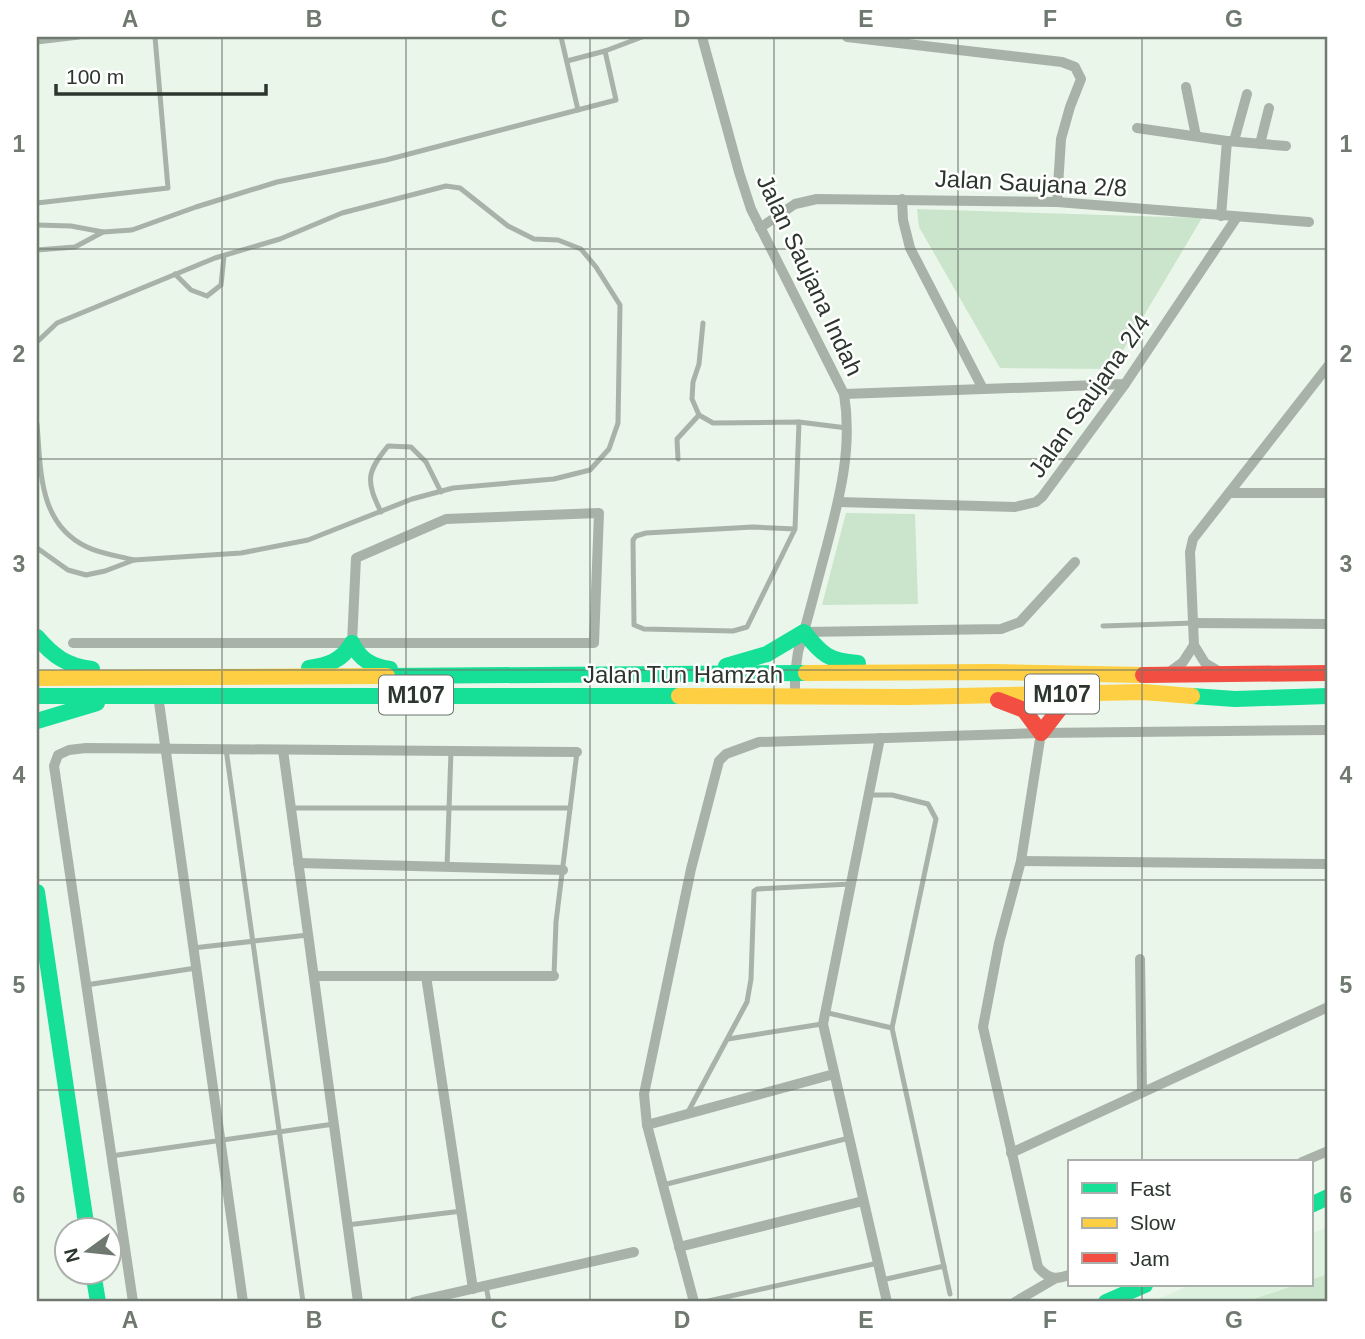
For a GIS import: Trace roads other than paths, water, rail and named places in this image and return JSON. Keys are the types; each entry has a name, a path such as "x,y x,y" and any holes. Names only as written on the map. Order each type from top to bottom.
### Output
{"main road":[{"path":"624,674 744,663 783,648 804,632 827,659 836,662 969,672"},
{"path":"37,637 61,662 76,667 180,678"},
{"path":"352,643 365,662 379,668 449,675"},
{"path":"261,677 332,665 343,658 352,643"},
{"name":"Jalan Tun Hamzah","path":"37,678 969,672 1164,675 1328,673"},
{"name":"Jalan Tun Hamzah","path":"37,696 909,697 1143,692 1235,699 1328,696"},
{"path":"37,721 80,707 138,695"},
{"path":"909,697 1000,700 1022,707 1031,715 1041,733 1063,703 1128,699 1235,699"},
{"path":"37,892 85,1216"},
{"path":"1312,1204 1328,1196"},
{"path":"1106,1302 1142,1286"}],"street":[{"name":"Jalan Saujana Indah","path":"702,37 744,190 760,228 844,394 846,458 839,502 798,652 795,697"},
{"path":"848,37 1062,62 1075,67 1081,79 1061,139 1057,202"},
{"path":"1186,87 1196,136"},
{"path":"1221,216 1231,141 1247,94"},
{"path":"1260,144 1269,108"},
{"path":"1137,128 1286,146"},
{"path":"902,199 903,220 910,248 983,389"},
{"name":"Jalan Saujana 2/8","path":"760,228 806,200 1057,202 1308,222"},
{"name":"Jalan Saujana 2/4","path":"839,502 1015,507 1035,502 1042,497 1125,384 1237,217"},
{"path":"1224,674 1205,663 1194,645 1190,552 1193,539 1328,366"},
{"path":"844,394 1125,384"},
{"path":"1230,493 1328,493"},
{"path":"73,643 352,643 594,643 599,513 446,519 356,558 352,643"},
{"path":"804,632 1010,627 1020,622 1075,562"},
{"path":"1194,623 1328,624"},
{"path":"1164,675 1183,662 1194,645"},
{"path":"158,695 243,1302"},
{"path":"694,1302 647,1125 644,1094 691,869 719,761 726,754 759,742 1041,733 1328,730"},
{"path":"1041,733 1021,861 999,943 983,1027 1038,1268 1045,1276 1056,1278"},
{"path":"880,738 823,1018 887,1302"},
{"path":"133,1302 54,766 58,755 69,750 165,748 577,752"},
{"path":"283,750 358,1302"},
{"path":"1021,861 1328,864"},
{"path":"298,863 563,870"},
{"path":"1140,959 1142,1092"},
{"path":"313,976 554,976"},
{"path":"426,976 473,1289"},
{"path":"1011,1153 1328,1007"},
{"path":"647,1125 834,1074"},
{"path":"1307,1160 1328,1151"},
{"path":"679,1247 863,1201"},
{"path":"414,1302 634,1252"},
{"path":"1016,1302 1056,1278 1068,1275"}],"lane":[{"path":"37,42 79,37"},
{"path":"37,203 168,188 155,37"},
{"path":"561,37 578,110"},
{"path":"567,61 642,37"},
{"path":"37,225 71,226 103,232 132,230 277,182 386,160 616,100 605,51"},
{"path":"37,342 57,323 175,274 280,239 342,213 446,186 460,188 508,226 534,239 558,240 581,249 620,305 618,424 609,449 590,471 554,479 453,488 412,499 308,540 242,553 134,560 86,575 68,570 37,548"},
{"path":"37,250 75,247 103,232"},
{"path":"175,274 191,290 207,296 220,285 224,256"},
{"path":"702,323 692,399 699,415 713,423 799,422 847,428"},
{"path":"678,459 677,439 699,415"},
{"path":"795,529 752,527 646,533 636,536 633,540 634,625 644,629 742,630 750,622 795,529 799,422"},
{"path":"37,424 43,496 53,518 71,538 88,548 134,560"},
{"path":"380,512 371,491 372,465 388,446 411,447 426,462 441,492"},
{"path":"1103,626 1194,623"},
{"path":"226,749 303,1302"},
{"path":"447,867 451,751"},
{"path":"554,976 556,922 577,752"},
{"path":"869,794 892,795 928,804 936,819 892,1028 950,1294"},
{"path":"291,808 570,808"},
{"path":"686,1115 747,1002 750,991 754,891 850,884"},
{"path":"194,948 308,935"},
{"path":"86,985 196,968"},
{"path":"728,1039 823,1018 892,1028"},
{"path":"111,1156 334,1124"},
{"path":"663,1185 849,1138"},
{"path":"347,1225 462,1211"},
{"path":"704,1302 878,1263"},
{"path":"882,1280 944,1266"},
{"path":"486,1286 489,1302"}]}
